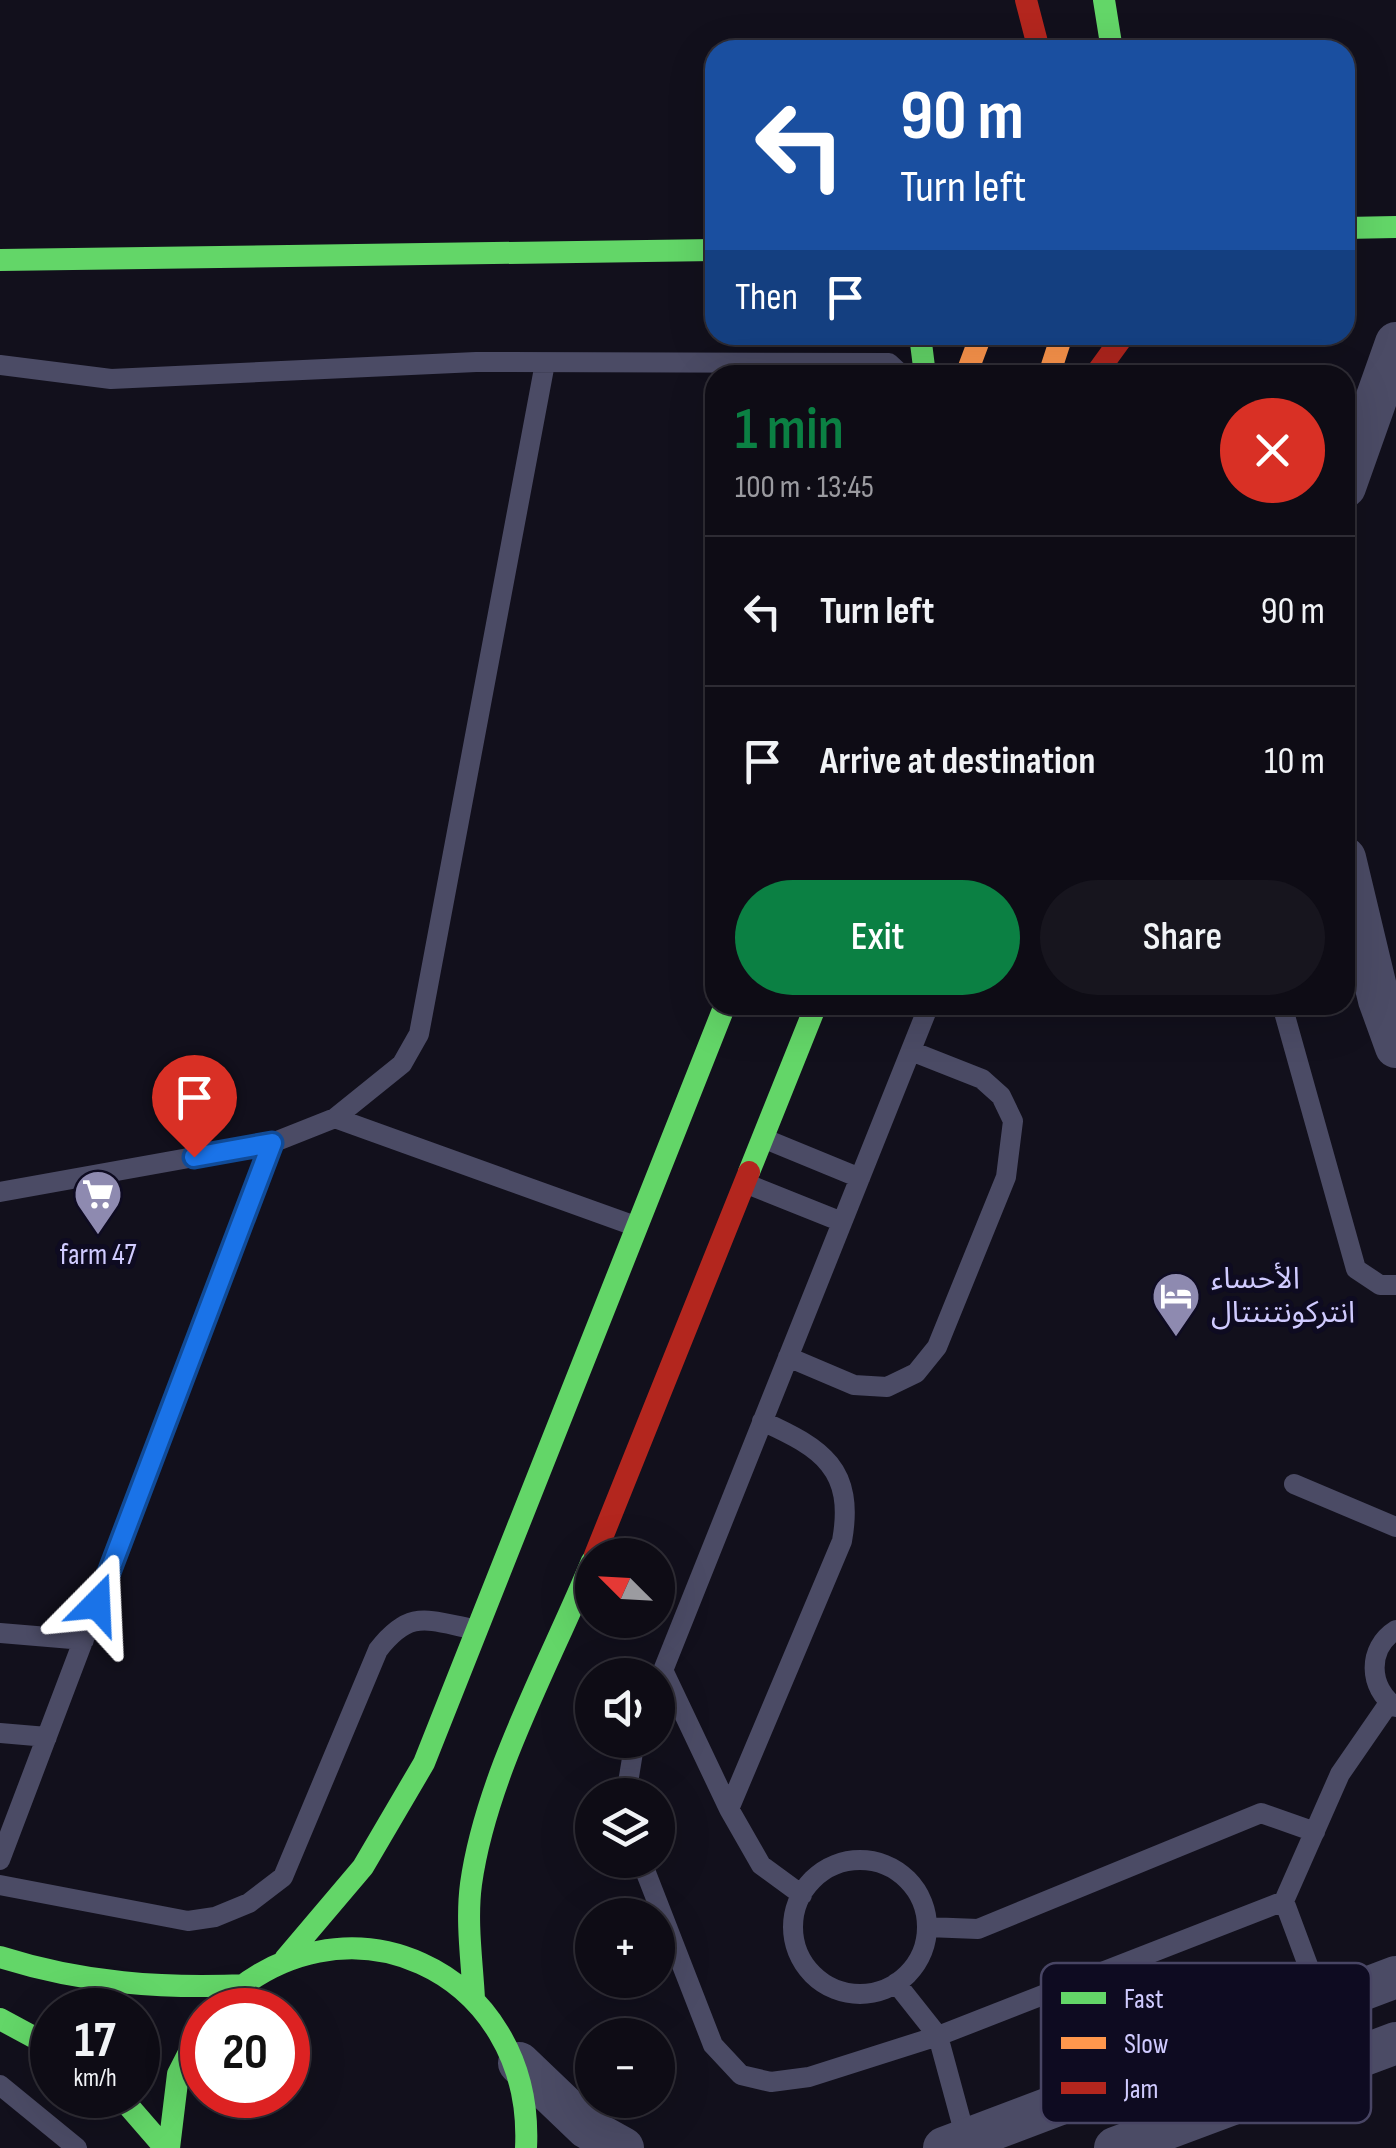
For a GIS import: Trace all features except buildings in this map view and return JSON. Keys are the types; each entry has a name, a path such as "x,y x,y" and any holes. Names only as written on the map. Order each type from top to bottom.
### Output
{"street":[{"path":"1026,0 1036,40"},
{"path":"1104,0 1110,40"},
{"path":"1355,229 1396,226"},
{"path":"0,260 705,250"},
{"path":"1355,459 1396,344"},
{"path":"1355,890 1388,994 1396,1047"},
{"path":"244,1988 285,1958 358,1878 393,1828 478,1630 721,1015"},
{"path":"602,1538 812,1015"},
{"path":"474,1999 470,1915 474,1871 496,1799 575,1605"},
{"path":"285,1958 326,1948 404,1956 440,1972 499,2024 519,2063 529,2105 526,2148"},
{"path":"0,1957 30,1968 123,1984 182,1989 248,1985"},
{"path":"1371,1987 1396,1977"},
{"path":"0,2018 30,2035"},
{"path":"1371,2052 1396,2042"},
{"path":"519,2063 588,2128 623,2148"},
{"path":"167,2148 180,2070"},
{"path":"955,2144 1041,2112"},
{"path":"140,2118 167,2148"},
{"path":"1126,2146 1186,2123"}],"lane":[{"path":"0,365 111,379 546,363 891,365"},
{"path":"0,1192 272,1143 334,1118 402,1064 419,1034 546,363"},
{"path":"668,1658 925,1015"},
{"path":"1285,1015 1356,1269 1380,1284 1396,1285"},
{"path":"788,1357 854,1386 887,1388 916,1373 937,1347 1006,1177 1013,1120 1002,1096 982,1079 910,1051"},
{"path":"334,1118 639,1228"},
{"path":"763,1138 860,1178"},
{"path":"0,1860 5,1832 47,1738 272,1143"},
{"path":"745,1183 842,1222"},
{"path":"729,1809 842,1541 846,1517 843,1488 831,1462 807,1441 762,1421"},
{"path":"1294,1484 1396,1528"},
{"path":"0,1886 188,1921 215,1917 249,1903 284,1876 378,1650 396,1627 416,1618 478,1630"},
{"path":"1126,1963 1284,1902 1340,1774 1393,1705 1374,1676 1380,1646 1396,1630"},
{"path":"0,1633 84,1640"},
{"path":"675,1706 761,1865 802,1894"},
{"path":"0,1734 47,1738"},
{"path":"927,1927 978,1929 1261,1813 1315,1832"},
{"path":"855,1860 877,1862 897,1870 914,1886 927,1927 924,1949 912,1969 896,1983 876,1992 854,1994 814,1977 794,1938 794,1916 802,1894 833,1865 855,1860"},
{"path":"648,1878 713,2045 741,2075 771,2082 808,2077 938,2036 1041,1996"},
{"path":"1284,1902 1309,1963"},
{"path":"896,1983 938,2036 955,2144"},
{"path":"0,2085 77,2148"}],"traffic: fast":[{"path":"1104,0 1110,40"},
{"path":"1355,228 1396,227"},
{"path":"0,260 705,250"},
{"path":"921,345 924,365"},
{"path":"285,1959 363,1867 424,1763 721,1015"},
{"path":"749,1172 812,1015"},
{"path":"474,1999 469,1913 479,1843 505,1761 575,1600"},
{"path":"243,1988 265,1971 318,1952 371,1950 421,1964 465,1992 499,2033 520,2086 526,2148"},
{"path":"0,1957 61,1973 123,1982 248,1985"},
{"path":"0,2019 30,2035"},
{"path":"169,2148 180,2070"},
{"path":"139,2118 165,2148"}],"traffic: slow":[{"path":"970,365 977,345"},
{"path":"1052,365 1059,345"}],"traffic: jam":[{"path":"1026,0 1036,40"},
{"path":"1102,365 1117,345"},
{"path":"602,1538 749,1172"}],"place":[{"name":"farm 47","path":"98,1236"},
{"name":"الأحساء انتركونتننتال","path":"1176,1338"}],"route":[{"path":"97,1604 272,1143 194,1157"}]}
